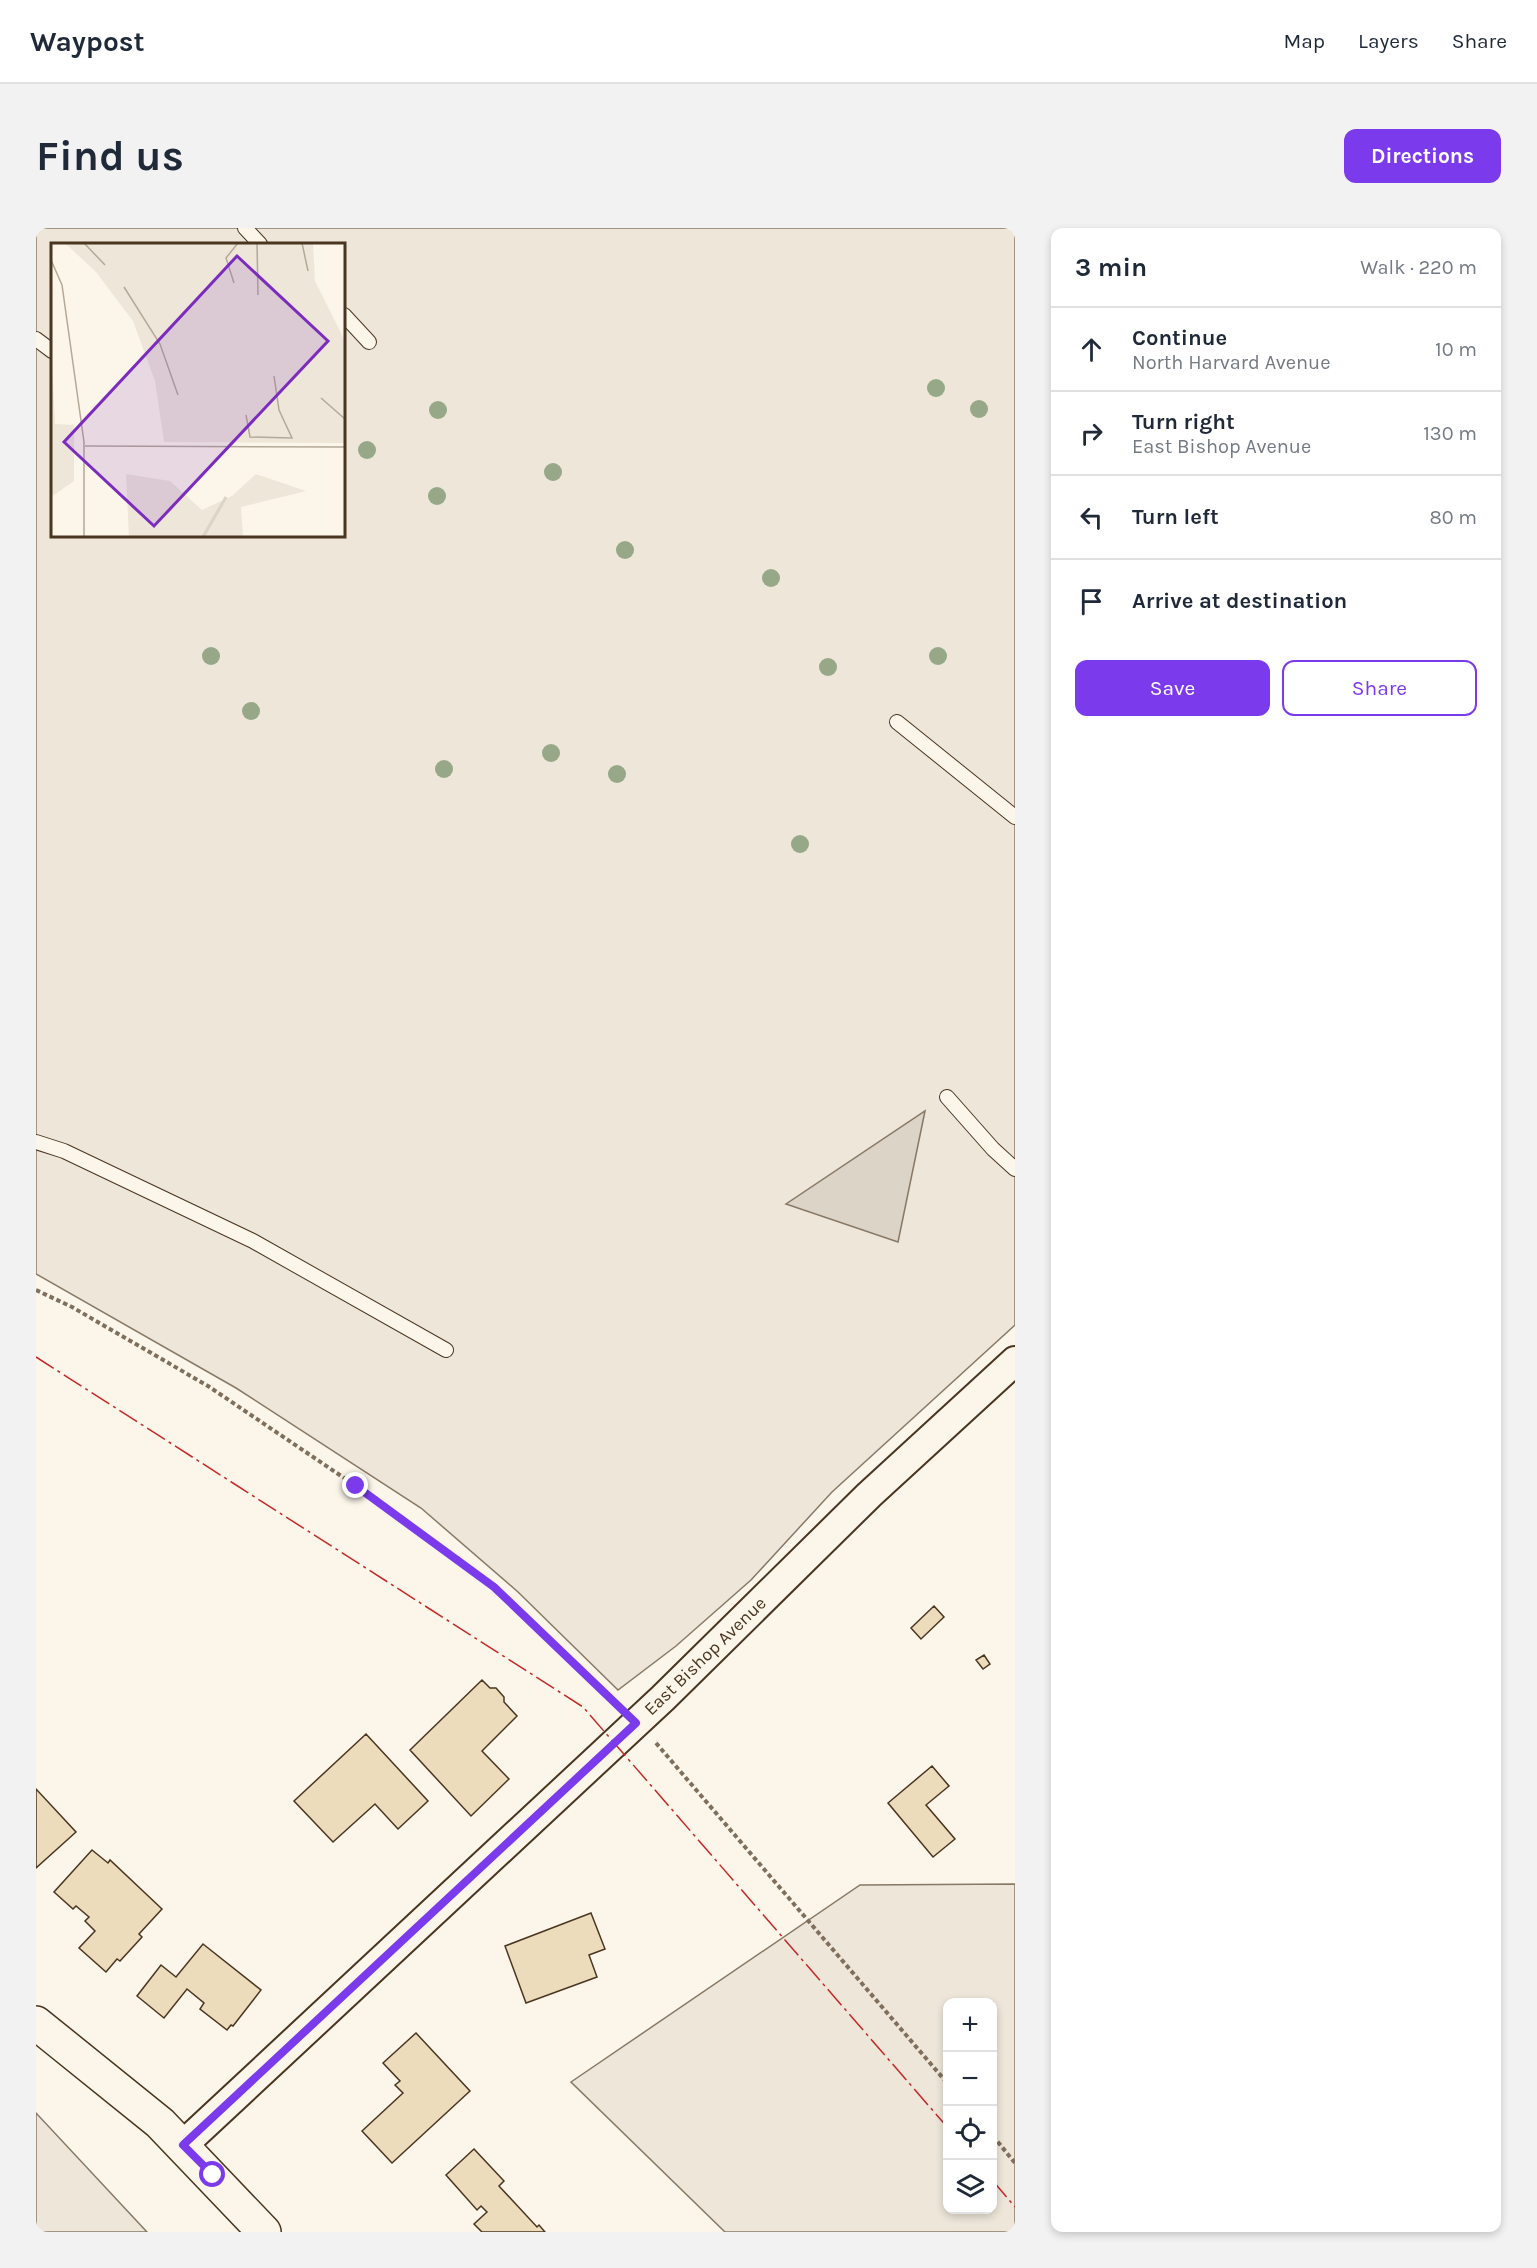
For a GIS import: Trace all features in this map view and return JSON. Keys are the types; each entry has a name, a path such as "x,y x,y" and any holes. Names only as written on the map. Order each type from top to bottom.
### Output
{"street":[{"name":"East Bishop Avenue","path":"183,2145 636,1723 869,1495 1015,1361"},
{"path":"36,2023 126,2095 183,2145 264,2232"}],"lane":[{"path":"245,228 259,243"},
{"path":"345,316 369,342"},
{"path":"36,339 51,350"},
{"path":"897,722 1015,817"},
{"path":"947,1096 993,1149 1015,1169"},
{"path":"36,1142 64,1151 253,1241 446,1350"}],"path":[{"path":"36,1290 72,1307 208,1386 356,1486 494,1587 667,1754 943,2078"},
{"path":"997,2141 1015,2163"}],"shaded area":[{"path":"36,228 1015,228 1015,1325 832,1492 751,1580 676,1646 618,1690 518,1592 421,1508 236,1388 36,1274"},
{"path":"925,1111 898,1242 786,1204"},
{"path":"1015,1884 1015,2232 725,2232 571,2082 860,1885"},
{"path":"36,2113 147,2232 36,2232"}],"building":[{"path":"934,1606 944,1617 921,1639 911,1628"},
{"path":"984,1655 990,1664 983,1669 976,1660"},
{"path":"482,1680 490,1688 496,1688 504,1697 504,1702 517,1716 482,1751 509,1779 471,1816 410,1750"},
{"path":"366,1734 428,1801 398,1829 375,1804 333,1842 294,1801"},
{"path":"932,1766 949,1786 926,1805 955,1839 933,1857 888,1803"},
{"path":"36,1789 76,1832 36,1868"},
{"path":"92,1850 108,1863 110,1860 162,1909 139,1934 142,1937 120,1961 117,1959 106,1972 79,1948 95,1931 85,1921 89,1917 76,1906 73,1909 54,1892"},
{"path":"591,1913 605,1949 589,1955 597,1977 526,2003 505,1946"},
{"path":"203,1944 261,1990 233,2026 231,2025 227,2030 200,2009 204,2003 187,1989 164,2018 137,1996 161,1965 176,1977"},
{"path":"416,2033 470,2091 392,2163 362,2131 403,2093 395,2085 400,2081 383,2063"},
{"path":"474,2149 504,2181 499,2186 537,2227 539,2225 545,2232 482,2232 474,2224 487,2212 481,2206 477,2210 446,2175"}],"power":[{"path":"36,1357 583,1707 943,2122"},
{"path":"997,2186 1015,2207"}],"route":[{"path":"213,2175 183,2145 636,1723 494,1587 356,1486"}]}
